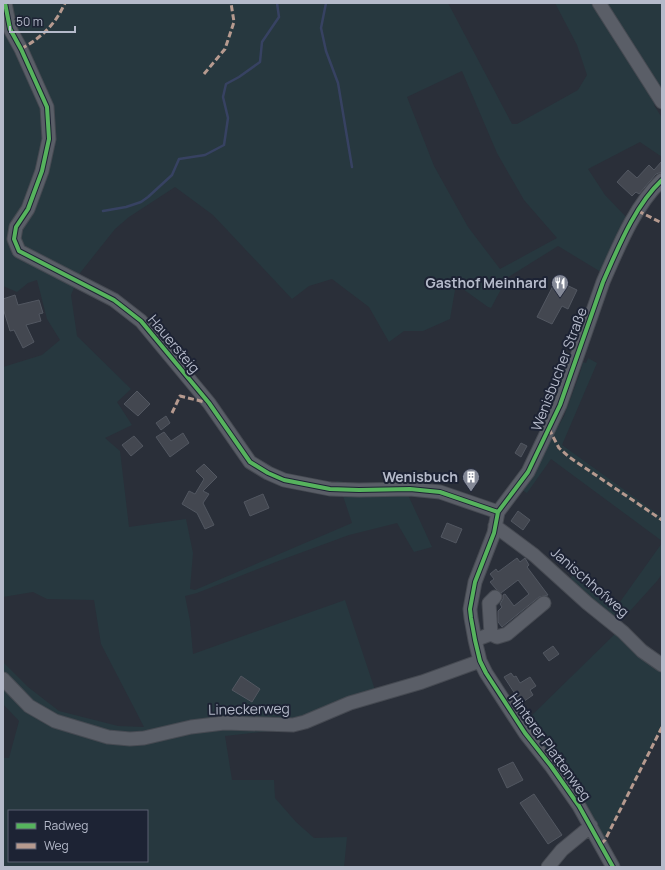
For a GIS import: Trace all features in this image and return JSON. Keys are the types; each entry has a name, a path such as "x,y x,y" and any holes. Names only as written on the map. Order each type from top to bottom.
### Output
{"street":[{"name":"Hauersteig","path":"5,3 10,29 21,48 47,107 49,139 42,171 28,209 16,227 14,239 19,251 114,300 141,321 209,403 250,462 268,472 284,480 330,489 410,489 440,492 498,512"},
{"path":"599,3 662,102"},
{"name":"Wenisbucher Straße","path":"480,661 470,618 471,599 475,582 495,526 498,512 528,472 542,444 560,405 609,268 628,228 638,211 654,188 662,180"},
{"name":"Janischhofweg","path":"495,526 534,555 587,603 623,632 642,651 662,665"},
{"path":"491,634 489,604 495,597"},
{"path":"475,640 491,634 497,637 507,634 544,603"},
{"name":"Lineckerweg","path":"3,679 29,706 55,721 108,737 130,739 144,738 191,727 224,723 293,725 350,704 422,682 480,661"},
{"name":"Hinterer Plattenweg","path":"480,661 514,719 565,785 591,826 613,867"},
{"path":"548,867 562,850 591,826"}],"shaded area":[{"path":"3,3 448,3 512,124 517,124 578,90 587,75 577,45 555,3 662,3 662,97 661,101 654,105 662,118 662,157 640,142 588,169 605,195 628,219 601,272 558,246 507,278 491,308 456,284 450,319 423,331 404,331 389,342 369,307 332,279 309,286 292,299 213,215 175,187 129,217 115,229 80,273 71,295 77,336 131,389 117,402 132,425 105,438 120,451 129,527 186,519 193,553 190,589 195,590 352,523 343,496 317,493 337,481 364,485 403,484 432,547 414,552 397,523 349,535 197,593 185,596 190,621 193,654 345,600 377,696 306,727 225,736 232,780 274,780 275,798 296,822 314,838 347,837 344,867 3,867 3,758 9,758 19,721 3,704 3,662 28,687 59,711 118,726 144,727 101,644 94,600 47,599 33,592 3,597 3,367 42,355 60,340 47,319 37,280 28,283 17,292 3,286","holes":["462,71 497,153 524,200 557,238 500,269 468,227 434,166 407,97"]},
{"path":"588,358 597,363 562,445 662,517 662,541 551,459 527,493 522,490 503,498 528,460 559,425 564,416 583,362 586,363"},
{"path":"662,543 662,574 620,622 662,662 662,727 605,840 524,723 617,632 567,585 573,574 615,609"}],"building":[{"path":"662,161 662,172 656,174 639,194 636,192 632,196 617,182 628,170 637,178 649,165 654,170"},
{"name":"Gasthof Meinhard","path":"556,280 577,290 568,309 562,306 552,324 537,317"},
{"path":"15,295 18,305 39,300 43,313 39,314 41,321 26,325 34,342 23,348 14,330 10,331 3,308 3,299"},
{"path":"137,391 150,404 138,416 124,404"},
{"path":"166,416 170,423 161,430 156,423"},
{"path":"164,432 171,441 183,433 189,443 170,457 156,437"},
{"path":"134,436 143,446 131,456 122,445"},
{"path":"521,443 527,446 521,457 515,453"},
{"path":"204,464 217,477 203,491 209,494 203,503 214,525 205,529 197,513 182,504 189,491 195,494 204,479 196,471"},
{"path":"263,494 269,508 250,516 244,502"},
{"path":"518,511 530,520 523,530 511,521"},
{"path":"447,523 462,529 456,543 441,537"},
{"path":"517,558 520,562 525,558 529,565 527,567 548,595 539,597 502,627 498,622 498,611 502,607 500,604 503,599 503,595 505,594 514,606 529,594 518,580 501,593 490,582 494,579 490,574 496,569 498,572"},
{"path":"553,646 559,654 549,661 543,653"},
{"path":"511,673 514,677 516,676 520,683 530,677 536,686 530,690 533,695 523,702 521,698 519,700 504,677"},
{"path":"241,676 260,689 252,702 232,690"},
{"path":"513,762 523,780 507,788 498,769"},
{"path":"534,794 562,835 548,844 520,803"}],"waterway":[{"path":"103,211 126,207 141,202 172,175 179,159 205,155 224,145 228,118 223,97 226,84 260,62 262,42 279,17 277,3"},
{"path":"326,3 321,28 326,51 338,83 352,167"}],"marked path":[{"path":"21,49 47,30 57,18 65,3"},
{"path":"204,74 225,49 234,22 231,3"},
{"path":"638,211 662,223"},
{"path":"172,413 180,396 209,403"},
{"path":"549,429 559,448 569,457 662,520"},
{"path":"601,844 605,840 662,727"}],"cycle path":[{"path":"5,3 10,29 21,49 47,107 49,139 42,171 28,209 16,227 14,239 19,251 114,300 141,321 209,403 250,462 268,473 284,480 330,489 410,489 440,492 498,512"},
{"path":"613,867 579,806 551,766 525,733 486,673 480,661 470,609 475,582 494,533 498,512 528,472 560,405 603,282 621,241 635,214 652,190 662,180"}],"place":[{"name":"Gasthof Meinhard","path":"560,298"},
{"name":"Wenisbuch","path":"471,492"}]}
